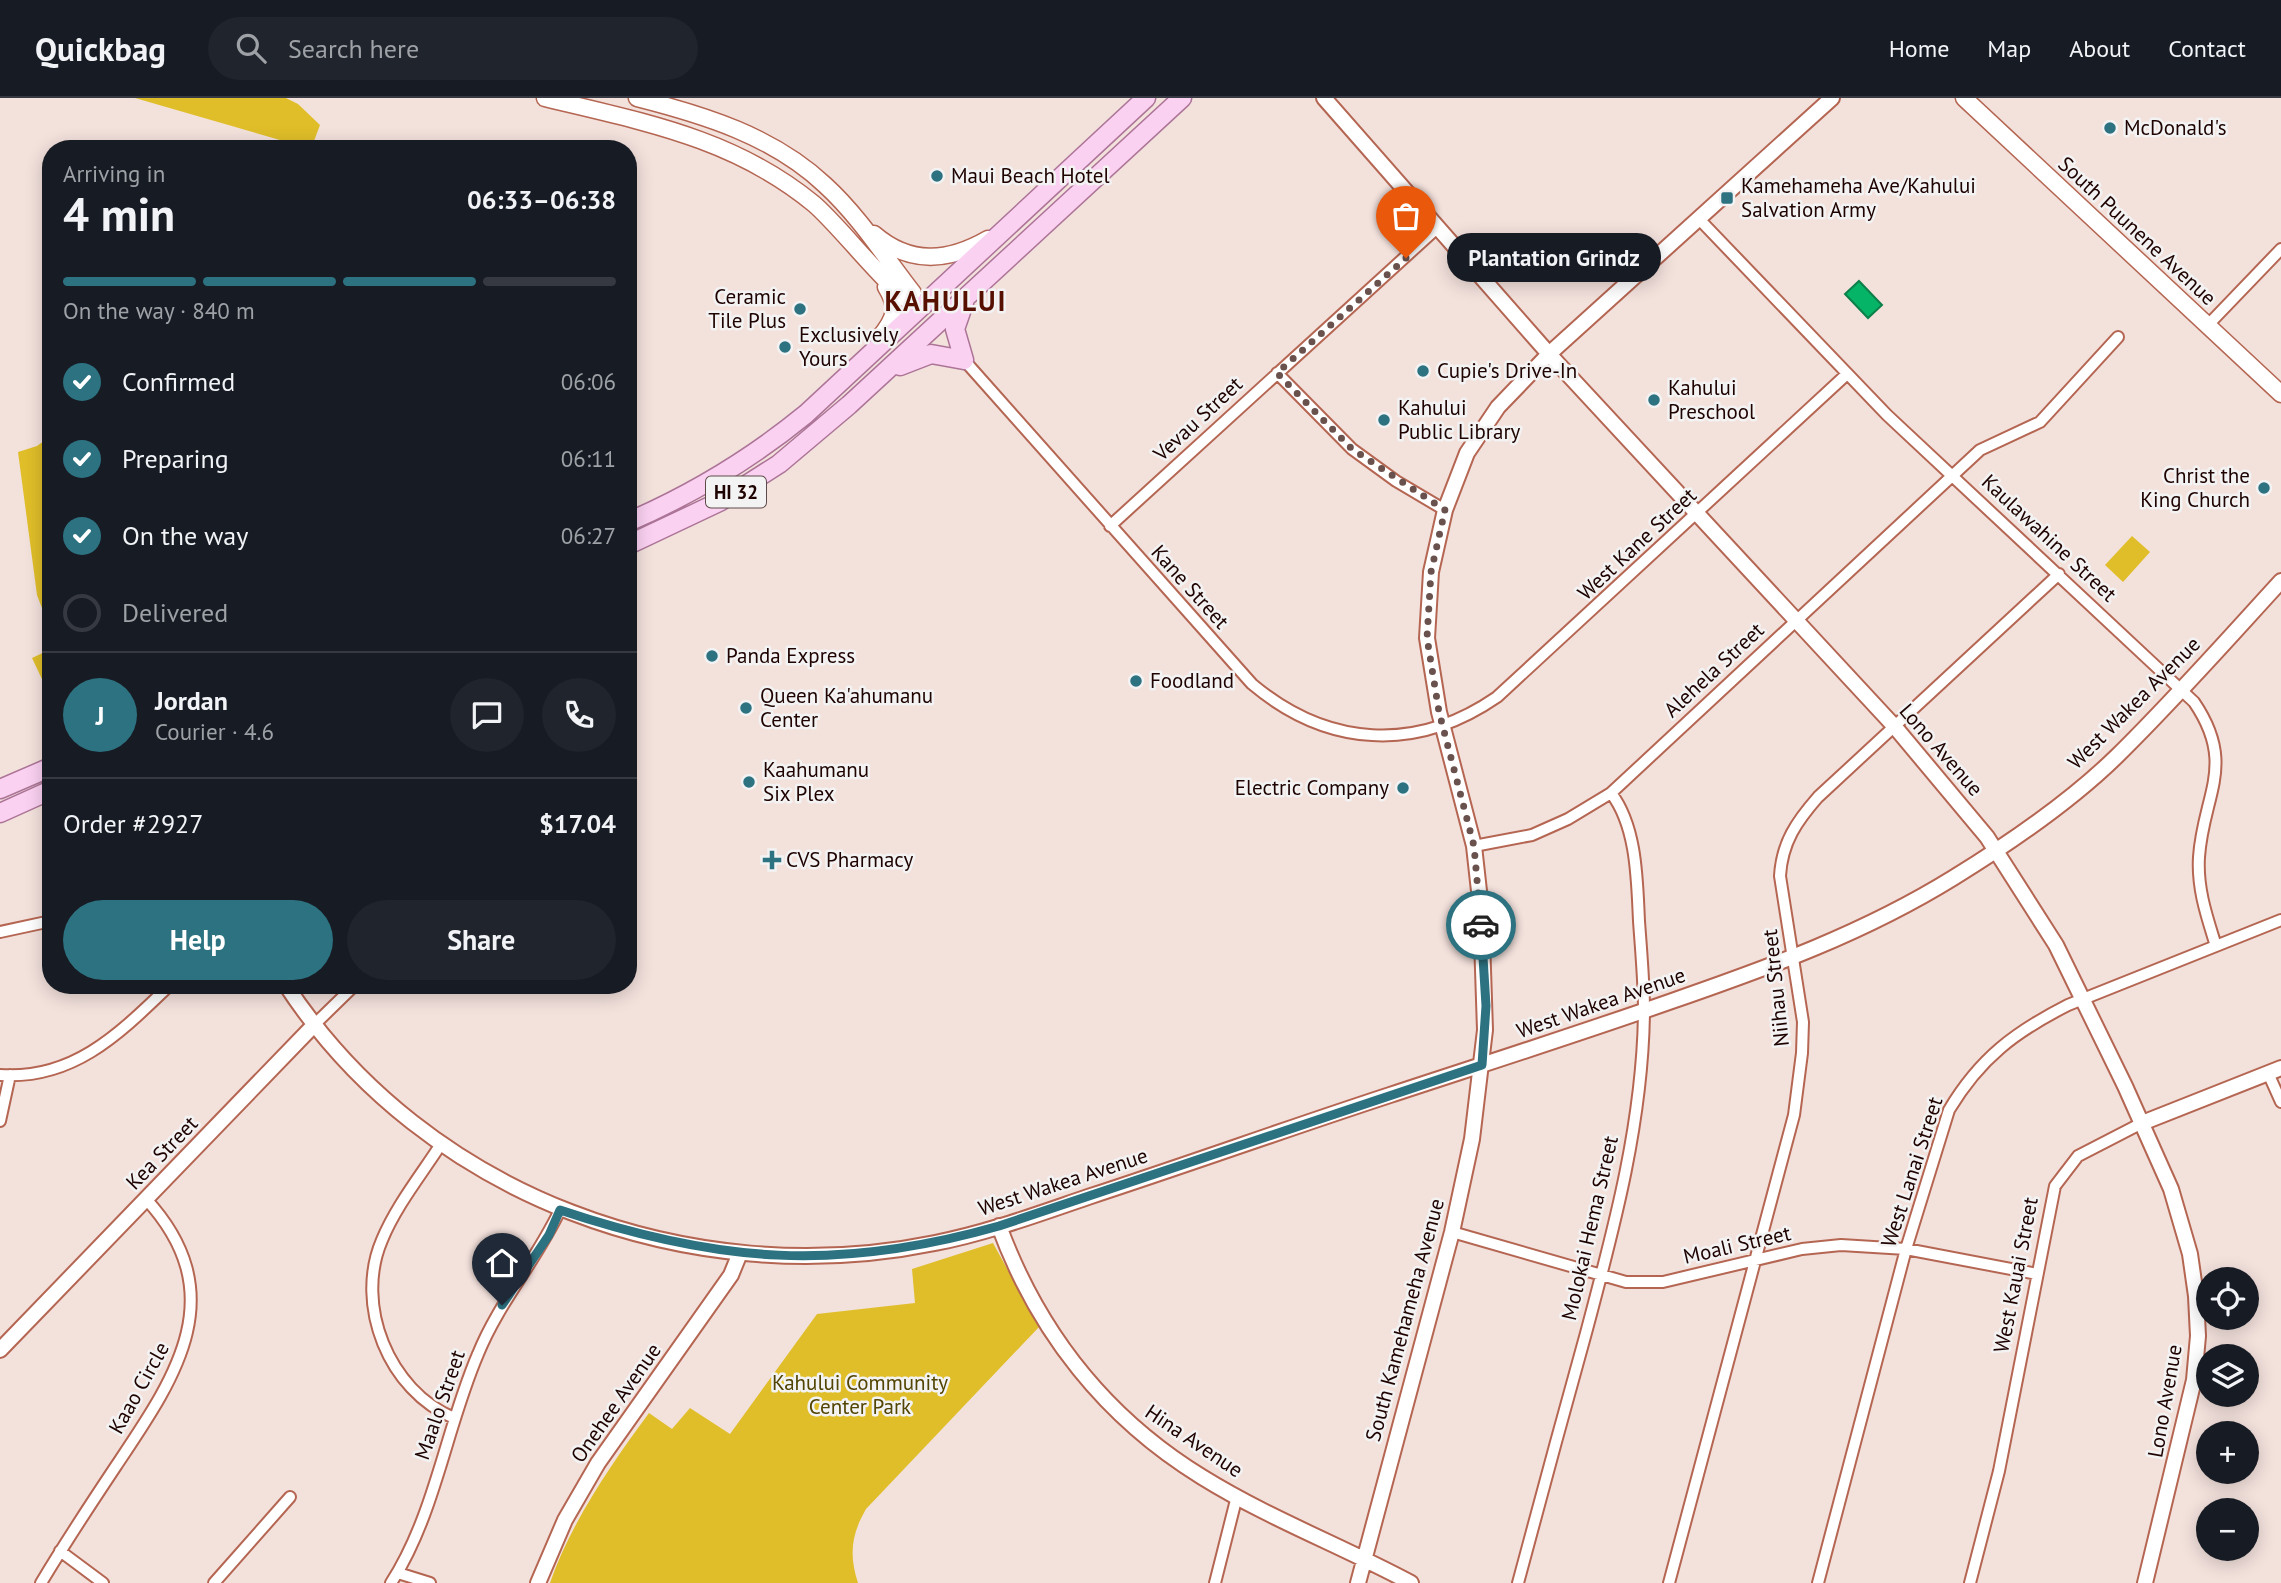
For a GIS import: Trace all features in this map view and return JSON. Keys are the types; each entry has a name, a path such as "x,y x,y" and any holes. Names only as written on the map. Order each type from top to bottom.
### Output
{"main road":[{"path":"545,98 680,131 734,152 772,173 813,204 906,299 920,307 964,360"},
{"path":"637,98 688,111 746,132 785,154 826,185 847,208 920,302 920,307"},
{"name":"HI 32","path":"637,518 710,482 767,446 806,414 1146,98"},
{"name":"HI 32","path":"637,541 721,501 779,464 936,326 1182,98"},
{"name":"South Puunene Avenue","path":"1964,98 2281,394"},
{"path":"772,173 785,154"},
{"path":"1085,155 1101,172"},
{"path":"847,208 886,244 924,258 964,252 1005,228"},
{"path":"868,258 895,306 894,319 872,352"},
{"path":"964,360 955,329 969,295"},
{"path":"884,373 931,354 964,360"},
{"path":"0,789 42,770"},
{"path":"0,813 42,794"}],"street":[{"name":"Lono Avenue","path":"1324,98 1549,354 1895,727 1995,849 2056,946 2171,1189 2190,1254 2198,1336 2187,1419 2145,1583"},
{"name":"South Kamehameha Avenue","path":"1358,1583 1452,1232 1472,1139 1482,1065 1486,1006 1474,846 1443,727 1427,638 1431,572 1445,510 1459,470 1477,435 1498,407 1549,354 1832,98"},
{"name":"Kaulawahine Street","path":"1700,220 1847,374 2181,688 2204,719 2216,757 2215,787 2201,840 2198,870 2203,905 2216,946"},
{"name":"Vevau Street","path":"1110,526 1437,228"},
{"path":"2208,325 2281,249"},
{"name":"Alehela Street","path":"1474,846 1532,835 1568,819 1611,793 1953,475 1992,442 2040,422 2118,337"},
{"name":"Kane Street","path":"964,360 1240,672 1264,695 1287,710 1328,729 1359,736 1381,736 1443,727"},
{"path":"1277,373 1352,449 1445,510"},
{"name":"West Kane Street","path":"1443,727 1478,710 1516,682 1847,374"},
{"name":"Niihau Street","path":"1669,1583 1794,1115 1802,1021 1780,876 1790,831 1818,797 2059,574"},
{"name":"West Wakea Avenue","path":"293,994 365,1082 441,1144 516,1189 560,1210 680,1245 740,1253 816,1256 928,1245 999,1226 1644,1011 1794,959 1904,907 2068,799 2115,758 2281,581"},
{"name":"Molokai Hema Street","path":"1518,1583 1603,1273 1627,1172 1644,1011 1637,894 1630,835 1611,793"},
{"name":"West Lanai Street","path":"1818,1583 1906,1249 1949,1110 1970,1077 1994,1051 2037,1021 2281,920"},
{"path":"0,932 42,923"},
{"path":"0,1122 5,1075 55,1070 84,1058 116,1035 160,994"},
{"name":"Kea Street","path":"0,1350 346,994"},
{"path":"2275,1070 2281,1102"},
{"name":"West Kauai Street","path":"1970,1583 2001,1460 2055,1186 2078,1156 2102,1141 2275,1070"},
{"path":"441,1144 381,1242 373,1290 381,1339 397,1370 422,1396 454,1418"},
{"name":"Kaao Circle","path":"41,1583 145,1422 174,1374 184,1350 190,1327 191,1295 185,1265 178,1245 146,1199"},
{"name":"Maalo Street","path":"391,1583 419,1527 454,1418 486,1334 549,1235 560,1210"},
{"name":"Hina Avenue","path":"999,1226 1031,1300 1061,1348 1097,1393 1149,1440 1204,1478 1410,1583"},
{"name":"Moali Street","path":"1452,1232 1603,1273 1626,1282 1650,1283 1801,1249 1841,1245 1906,1249 2037,1274"},
{"name":"Onehee Avenue","path":"538,1583 565,1520 598,1463 731,1275 740,1253"},
{"path":"1215,1583 1237,1496"},
{"path":"214,1583 290,1497"},
{"path":"60,1551 103,1583"},
{"path":"398,1573 430,1583"}],"green space":[{"path":"135,98 286,98 298,104 320,125 314,140 280,140"},
{"path":"42,442 42,608 37,595 18,452"},
{"path":"2132,536 2150,552 2123,582 2105,565"},
{"path":"42,653 42,679 32,658"},
{"name":"Kahului Community Center Park","path":"993,1243 1039,1327 866,1509 853,1545 853,1563 858,1583 550,1583 580,1516 649,1413 672,1429 690,1408 730,1434 817,1314 915,1303 912,1269"}],"shaded area":[{"path":"1859,281 1882,305 1868,318 1845,294"}],"way so far":[{"path":"1406,258 1277,373 1352,449 1396,481 1445,510 1431,572 1427,638 1439,712 1474,846 1481,925"}],"place":[{"name":"McDonald's","path":"2110,128"},
{"name":"Maui Beach Hotel","path":"937,176"},
{"name":"Kamehameha Ave/Kahului Salvation Army","path":"1727,198"},
{"name":"Plantation Grindz","path":"1406,258"},
{"name":"Ceramic Tile Plus","path":"800,309"},
{"name":"Exclusively Yours","path":"785,347"},
{"name":"Cupie's Drive-In","path":"1423,371"},
{"name":"Kahului Preschool","path":"1654,400"},
{"name":"Kahului Public Library","path":"1384,420"},
{"name":"Christ the King Church","path":"2264,488"},
{"name":"Panda Express","path":"712,656"},
{"name":"Foodland","path":"1136,681"},
{"name":"Queen Ka'ahumanu Center","path":"746,708"},
{"name":"Kaahumanu Six Plex","path":"749,782"},
{"name":"Electric Company","path":"1403,788"},
{"name":"CVS Pharmacy","path":"772,860"}],"district":[{"name":"KAHULUI","path":"946,301"}],"route":[{"path":"502,1305 549,1235 560,1210 620,1230 680,1245 764,1256 867,1253 928,1245 999,1226 1132,1183 1482,1065 1486,1006 1481,925"}]}
